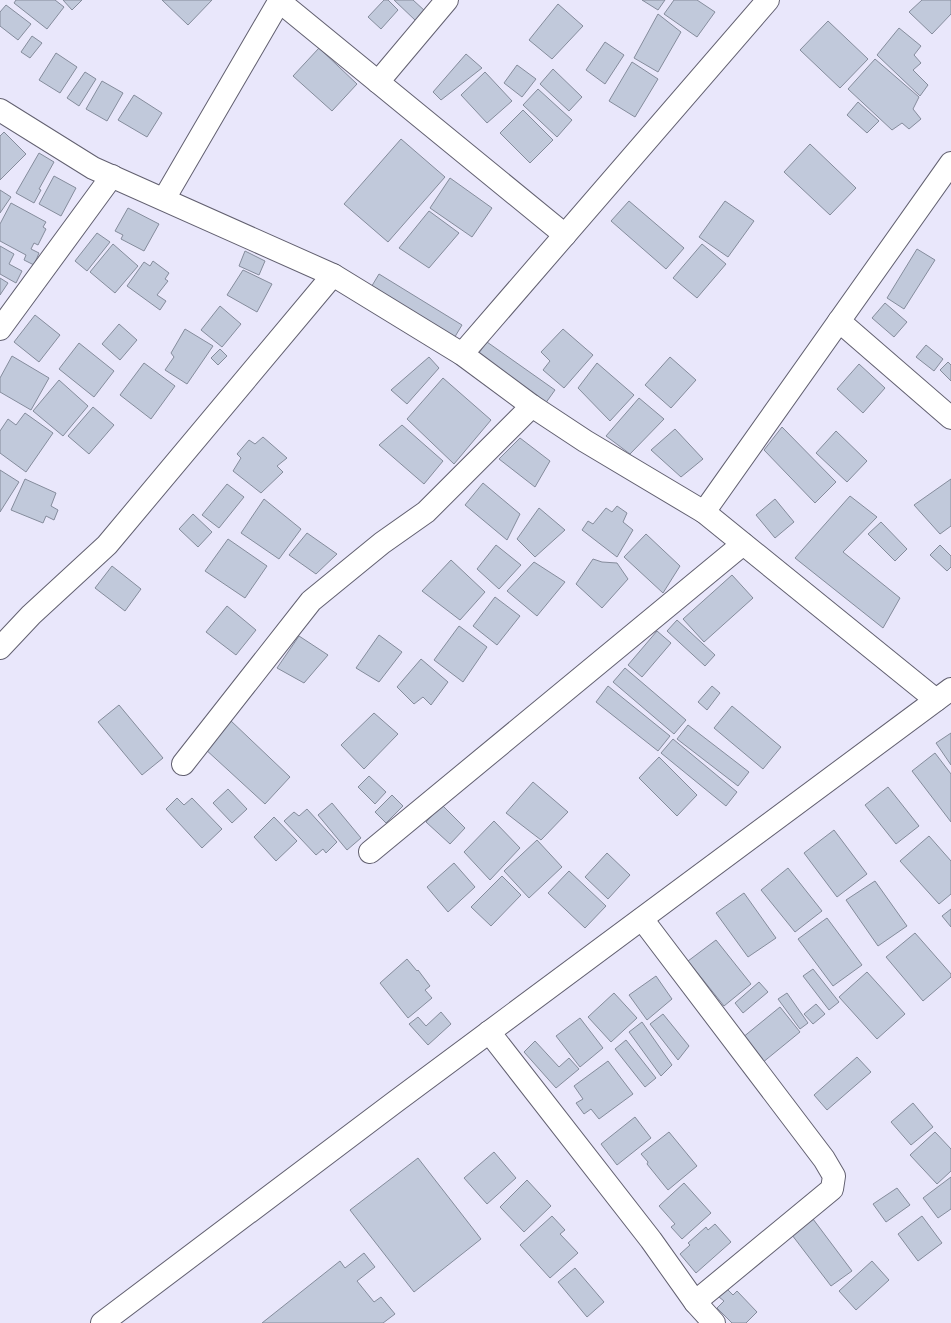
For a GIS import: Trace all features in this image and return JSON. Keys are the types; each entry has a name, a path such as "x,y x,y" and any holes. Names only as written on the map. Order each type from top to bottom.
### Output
{"street":[{"path":"164,199 280,0 565,234"},
{"path":"378,82 447,0"},
{"path":"462,354 768,0"},
{"path":"0,110 93,168 333,275 462,354 532,406 585,441 704,512 743,544 943,694 489,1032 102,1323"},
{"path":"704,512 951,162"},
{"path":"0,329 112,176"},
{"path":"0,648 31,615 107,545 333,275"},
{"path":"839,321 951,418"},
{"path":"183,764 311,601 382,543 426,512 532,406"},
{"path":"370,852 743,544"},
{"path":"642,919 824,1159 834,1176 832,1189 695,1302"},
{"path":"489,1032 651,1240 695,1302 714,1323"}],"building":[{"path":"16,0 55,0 64,7 47,29 14,3"},
{"path":"63,0 82,0 72,10"},
{"path":"162,0 212,0 188,25"},
{"path":"384,0 388,0 398,10 381,29 368,17"},
{"path":"394,0 413,0 425,11 416,21"},
{"path":"642,0 665,0 658,10"},
{"path":"674,0 697,0 715,12 697,37 664,14"},
{"path":"922,0 951,0 951,14 932,34 909,12"},
{"path":"558,4 583,26 552,59 529,40"},
{"path":"6,5 31,24 18,40 0,26 0,12"},
{"path":"658,14 681,32 658,72 634,58"},
{"path":"828,21 868,59 840,88 800,50"},
{"path":"899,28 921,46 914,55 921,63 913,70 928,85 920,96 877,55"},
{"path":"32,36 42,43 30,58 21,52"},
{"path":"605,42 624,55 605,84 586,70"},
{"path":"319,48 357,84 332,111 293,76"},
{"path":"56,53 77,67 60,93 39,80"},
{"path":"466,54 482,68 441,100 433,92"},
{"path":"875,59 919,97 913,109 921,119 909,129 902,123 892,130 848,89"},
{"path":"632,62 658,79 635,117 609,101"},
{"path":"517,65 536,79 522,97 504,83"},
{"path":"553,69 582,97 569,111 540,84"},
{"path":"85,72 96,79 79,106 67,98"},
{"path":"485,72 512,101 487,123 461,95"},
{"path":"102,81 123,93 107,121 86,109"},
{"path":"538,89 572,120 557,137 523,105"},
{"path":"134,95 162,113 147,137 118,120"},
{"path":"858,102 879,121 867,133 847,115"},
{"path":"523,110 553,140 530,163 500,133"},
{"path":"4,132 26,154 0,180 0,136"},
{"path":"401,139 445,177 388,242 344,204"},
{"path":"810,144 856,188 830,215 784,172"},
{"path":"39,153 54,162 39,189 41,190 34,203 16,193"},
{"path":"54,176 76,188 61,216 39,204"},
{"path":"450,178 492,208 472,237 430,208"},
{"path":"0,190 11,197 0,213"},
{"path":"629,201 684,248 666,269 611,221"},
{"path":"725,201 754,221 728,257 699,237"},
{"path":"11,203 46,222 43,227 46,229 38,245 34,243 31,249 39,253 34,265 24,260 26,255 0,241 0,224"},
{"path":"128,208 159,224 144,251 121,239 123,235 115,231"},
{"path":"429,211 459,233 429,268 399,248"},
{"path":"97,233 110,242 87,271 75,261"},
{"path":"113,244 138,266 115,293 90,272"},
{"path":"702,244 726,264 697,298 673,278"},
{"path":"0,246 14,254 9,264 22,271 16,283 0,274"},
{"path":"917,249 935,260 904,309 887,298"},
{"path":"245,251 265,261 259,275 239,266"},
{"path":"153,261 169,273 165,279 168,281 157,295 166,301 160,310 127,286 144,262 150,266"},
{"path":"243,270 272,284 257,312 227,295"},
{"path":"379,274 462,325 453,340 370,289"},
{"path":"0,278 8,283 0,295"},
{"path":"885,303 907,322 894,337 872,318"},
{"path":"220,306 241,324 222,347 201,330"},
{"path":"35,315 60,335 39,362 14,342"},
{"path":"119,324 137,340 120,360 102,344"},
{"path":"185,329 213,346 187,384 165,370 174,357 171,353"},
{"path":"563,329 593,355 564,388 543,370 550,361 541,352"},
{"path":"487,342 555,390 545,404 476,357"},
{"path":"79,343 114,371 94,397 59,369"},
{"path":"926,345 943,359 934,371 916,357"},
{"path":"220,349 227,356 218,365 211,358"},
{"path":"12,356 49,378 31,410 0,392 0,378"},
{"path":"429,357 439,368 407,404 391,390"},
{"path":"670,357 696,380 671,408 645,385"},
{"path":"948,362 951,365 951,381 940,370"},
{"path":"144,363 175,386 151,419 120,395"},
{"path":"597,363 634,395 610,421 578,388"},
{"path":"859,364 885,388 863,413 837,389"},
{"path":"443,378 491,420 454,464 407,419"},
{"path":"59,380 88,406 63,436 33,411"},
{"path":"639,398 664,419 630,454 606,436"},
{"path":"93,407 114,425 89,454 68,436"},
{"path":"25,413 53,433 26,472 0,453 0,431 8,419 16,425"},
{"path":"402,425 443,461 424,484 379,445"},
{"path":"782,427 836,482 815,503 764,450"},
{"path":"675,429 703,459 681,477 651,450"},
{"path":"836,431 867,461 847,482 816,453"},
{"path":"263,437 287,458 277,466 283,472 261,493 233,471 241,458 237,454 249,440 255,444"},
{"path":"520,438 550,461 535,487 499,459"},
{"path":"0,470 19,482 0,512"},
{"path":"25,479 56,493 51,506 58,510 54,520 46,516 43,523 11,510"},
{"path":"951,479 951,526 940,534 914,505"},
{"path":"483,483 520,514 507,540 465,505"},
{"path":"227,484 244,497 219,528 202,515"},
{"path":"850,496 877,517 843,552 900,598 883,628 795,558"},
{"path":"264,499 301,529 279,559 241,533"},
{"path":"775,499 794,522 775,538 756,515"},
{"path":"617,506 627,513 623,522 633,530 617,557 582,530 588,521 593,524 606,508 612,512"},
{"path":"539,508 565,530 535,557 517,539"},
{"path":"193,514 212,532 198,547 179,529"},
{"path":"881,522 907,549 895,561 868,534"},
{"path":"307,533 337,554 316,574 289,555"},
{"path":"646,534 680,566 663,593 624,557"},
{"path":"228,539 267,566 245,598 205,571"},
{"path":"496,545 521,565 499,589 477,569"},
{"path":"940,545 951,556 951,567 947,571 930,555"},
{"path":"593,559 602,562 617,563 628,579 602,608 576,584"},
{"path":"451,560 485,592 460,620 422,591"},
{"path":"534,562 565,582 537,616 507,591"},
{"path":"112,566 141,589 125,611 95,588"},
{"path":"732,575 753,598 704,642 683,619"},
{"path":"495,597 520,616 497,645 473,626"},
{"path":"227,606 256,630 236,655 206,632"},
{"path":"677,620 715,655 705,666 667,631"},
{"path":"459,626 487,647 463,682 434,660"},
{"path":"657,631 671,643 642,677 628,665"},
{"path":"379,635 402,652 379,682 356,668"},
{"path":"299,636 328,655 304,683 277,668"},
{"path":"421,659 448,682 431,705 423,697 414,704 397,687"},
{"path":"625,668 686,720 674,734 613,682"},
{"path":"608,686 670,736 658,751 596,702"},
{"path":"712,686 720,693 707,710 698,702"},
{"path":"119,705 163,758 142,775 98,722"},
{"path":"732,706 781,747 763,769 714,728"},
{"path":"374,713 398,734 364,769 341,745"},
{"path":"230,720 290,777 265,804 204,748"},
{"path":"688,725 749,772 738,786 677,739"},
{"path":"951,733 951,765 936,743"},
{"path":"673,739 737,792 726,806 661,753"},
{"path":"935,753 951,774 951,822 912,771"},
{"path":"659,757 697,795 677,816 639,778"},
{"path":"369,776 386,792 375,804 358,787"},
{"path":"533,782 568,812 541,840 506,813"},
{"path":"888,787 919,826 896,844 865,805"},
{"path":"228,789 247,809 232,823 213,803"},
{"path":"392,795 403,806 386,823 375,812"},
{"path":"177,798 184,805 192,798 222,829 202,848 166,809"},
{"path":"332,803 361,838 347,850 318,815"},
{"path":"442,805 465,828 450,844 426,822"},
{"path":"307,809 337,842 326,853 323,849 316,855 284,821 294,812 299,816"},
{"path":"274,817 297,841 276,861 254,837"},
{"path":"494,821 520,848 490,880 464,852"},
{"path":"834,830 867,874 837,897 804,853"},
{"path":"929,836 951,861 951,894 939,904 900,861"},
{"path":"537,840 562,867 529,898 504,871"},
{"path":"607,853 630,875 608,899 585,877"},
{"path":"454,863 475,887 448,912 427,887"},
{"path":"788,868 822,911 795,932 761,890"},
{"path":"569,871 606,906 585,928 548,893"},
{"path":"502,876 521,895 491,926 471,907"},
{"path":"875,881 907,926 878,946 846,900"},
{"path":"744,893 776,938 748,957 716,913"},
{"path":"951,909 951,927 942,916"},
{"path":"827,918 862,965 833,986 798,939"},
{"path":"915,933 951,974 951,977 923,1001 886,957"},
{"path":"716,940 751,984 724,1006 688,961"},
{"path":"407,959 417,971 418,970 430,986 425,990 432,998 408,1018 380,983"},
{"path":"813,969 839,1002 829,1010 803,976"},
{"path":"867,972 905,1014 877,1039 839,997"},
{"path":"656,976 672,999 647,1020 629,995"},
{"path":"759,982 768,992 743,1013 735,1003"},
{"path":"614,993 637,1018 611,1042 588,1017"},
{"path":"787,993 808,1023 800,1029 778,999"},
{"path":"816,1004 825,1014 813,1024 804,1014"},
{"path":"780,1007 800,1032 762,1063 742,1038"},
{"path":"441,1012 451,1024 428,1045 409,1024 418,1017 426,1026"},
{"path":"663,1014 689,1046 678,1060 650,1024"},
{"path":"580,1018 603,1048 580,1067 556,1036"},
{"path":"642,1022 672,1065 661,1076 629,1032"},
{"path":"626,1040 656,1078 645,1087 615,1049"},
{"path":"535,1041 559,1067 569,1058 579,1069 556,1088 524,1052"},
{"path":"857,1057 871,1072 827,1110 814,1095"},
{"path":"608,1061 633,1094 599,1119 591,1109 584,1114 576,1103 583,1099 574,1086"},
{"path":"913,1103 933,1127 911,1145 891,1122"},
{"path":"635,1117 651,1138 617,1165 601,1144"},
{"path":"669,1132 697,1166 668,1190 647,1164 648,1162 641,1154"},
{"path":"935,1132 951,1149 951,1171 937,1184 910,1155"},
{"path":"494,1152 516,1178 487,1204 464,1178"},
{"path":"418,1158 481,1239 414,1292 350,1210"},
{"path":"951,1177 951,1209 938,1218 923,1198"},
{"path":"527,1180 551,1206 524,1232 500,1207"},
{"path":"684,1183 711,1213 682,1239 671,1227 675,1224 659,1206"},
{"path":"897,1188 910,1205 886,1222 873,1204"},
{"path":"552,1216 565,1230 560,1234 578,1253 550,1278 520,1245"},
{"path":"922,1216 942,1243 918,1261 898,1234"},
{"path":"813,1219 852,1271 831,1286 792,1235"},
{"path":"715,1224 731,1242 696,1273 680,1254 690,1245 688,1243 706,1227 708,1230"},
{"path":"364,1253 375,1267 357,1281 374,1302 381,1297 395,1314 383,1323 262,1323 340,1261 345,1268"},
{"path":"872,1261 889,1280 856,1310 839,1291"},
{"path":"575,1268 604,1302 587,1317 558,1282"},
{"path":"727,1289 733,1295 737,1291 757,1312 746,1323 732,1323 717,1308 724,1301 719,1297"}]}
